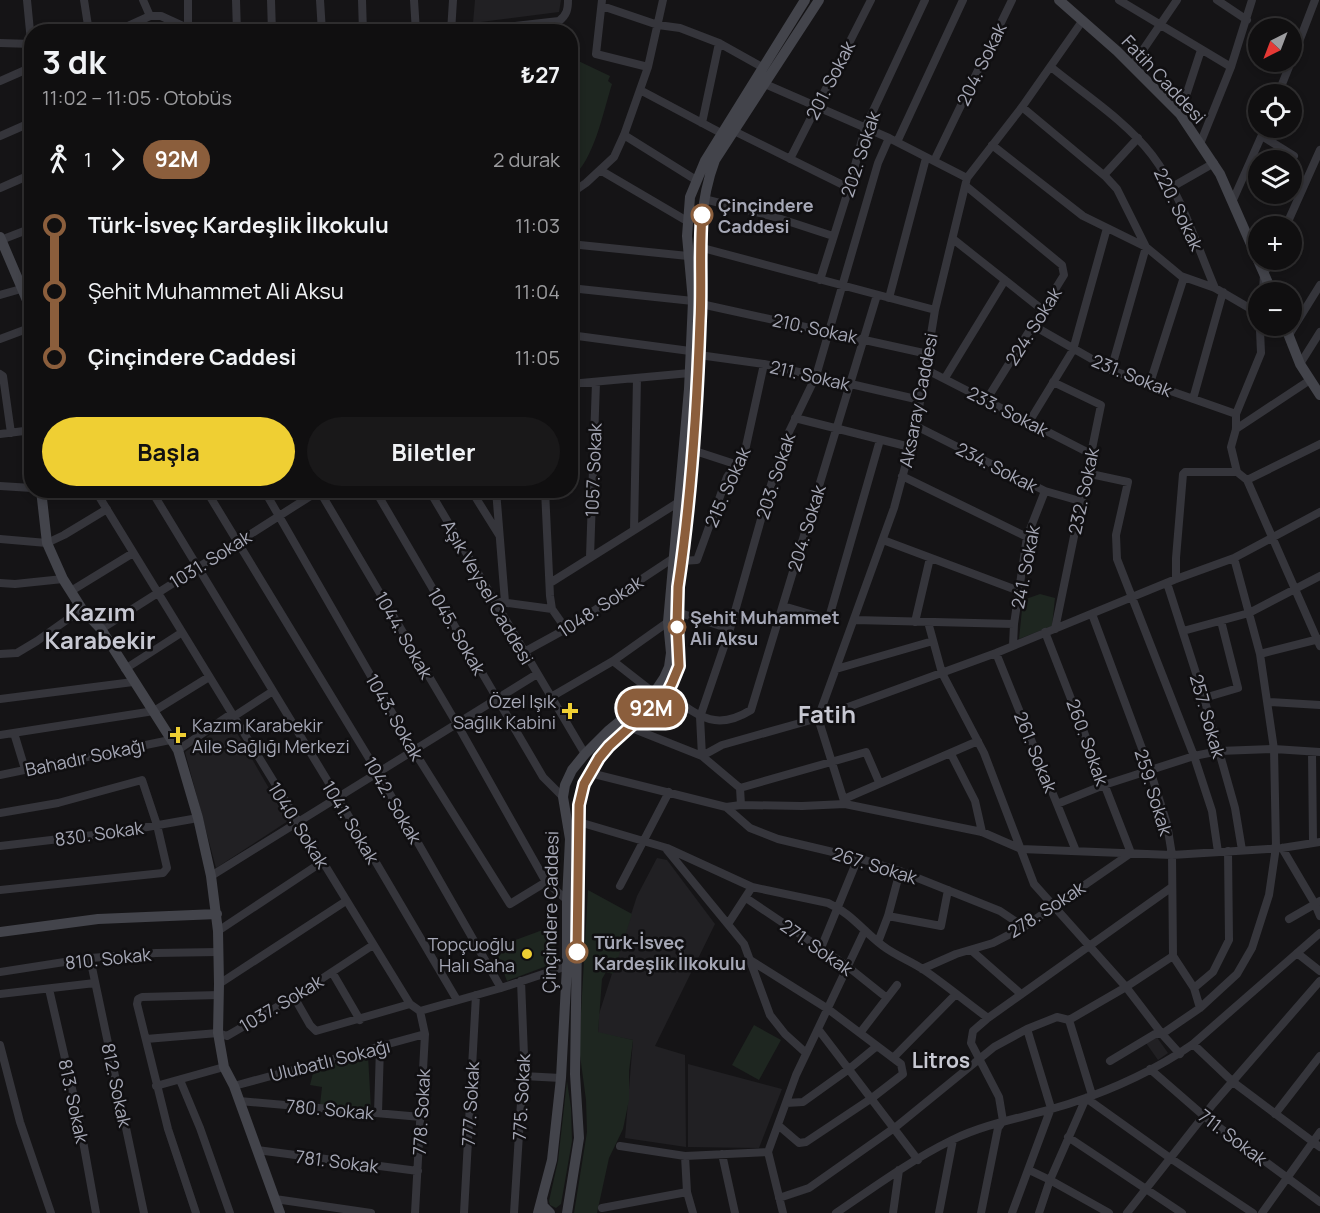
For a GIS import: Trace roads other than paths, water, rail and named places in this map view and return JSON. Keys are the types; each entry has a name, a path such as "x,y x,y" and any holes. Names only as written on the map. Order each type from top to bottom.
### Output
{"main road":[{"name":"Çinçindere Caddesi","path":"538,1213 552,1160 561,1078 570,839 563,797 565,785 572,770 585,754 609,730 654,693 669,667 671,653 668,622 692,450 699,247 706,184 715,160 765,84 767,70 804,0"},
{"name":"Çinçindere Caddesi","path":"697,303 688,256 687,221 690,197 696,180 721,133 819,0"},
{"name":"Fatih Caddesi","path":"1059,0 1132,66 1180,114 1214,163 1233,200 1268,282"},
{"path":"1,239 24,295"},
{"path":"1289,336 1300,364 1320,396"},
{"name":"Çinçindere Caddesi","path":"567,1208 579,1138 575,1074 579,805 584,784 599,758 667,693 679,666 677,612 679,502 690,373 694,353"},
{"path":"41,498 47,543 63,579 82,609 101,629 178,750 198,818 217,914 218,1033 224,1067 234,1086 280,1213"},
{"path":"0,932 98,919 217,914"},
{"path":"542,1194 543,1206 550,1213"},
{"path":"559,1213 567,1208"}],"street":[{"path":"27,0 29,24"},
{"path":"84,0 88,24"},
{"path":"143,0 150,16"},
{"path":"188,0 191,24"},
{"path":"236,0 237,24"},
{"path":"271,0 272,24"},
{"path":"320,0 322,24"},
{"path":"362,0 363,24"},
{"path":"414,0 416,24"},
{"path":"452,24 453,0"},
{"path":"533,24 559,21 568,9 568,0"},
{"path":"578,188 614,157 624,135 648,67 663,0"},
{"name":"201. Sokak","path":"790,159 871,0"},
{"name":"202. Sokak","path":"820,280 865,128 925,0"},
{"path":"897,142 963,0"},
{"name":"204. Sokak","path":"889,298 930,159 1012,0"},
{"path":"1119,0 1231,67"},
{"path":"1132,66 1177,0"},
{"path":"1217,0 1247,20"},
{"path":"1200,144 1231,67 1252,0"},
{"path":"1302,33 1315,0"},
{"path":"648,67 596,54 602,3 658,25 680,28 719,43 767,70"},
{"path":"132,24 150,16 161,16 179,24"},
{"name":"Aksaray Caddesi","path":"818,718 883,540 916,426 935,310 967,182 1083,20"},
{"path":"702,123 719,43"},
{"path":"0,44 24,46"},
{"path":"1180,114 1201,50"},
{"name":"220. Sokak","path":"1051,67 1138,138 1152,155 1172,187 1215,288"},
{"path":"0,81 24,70"},
{"name":"224. Sokak","path":"765,84 889,138 930,159 967,182 1062,265 1064,275 987,399"},
{"path":"640,90 721,133"},
{"path":"1022,107 1104,175 1117,189 1146,247 1111,370"},
{"path":"0,136 24,126"},
{"path":"734,131 849,188"},
{"path":"624,135 696,180"},
{"name":"203. Sokak","path":"702,756 700,717 730,629 769,491 795,418 816,376 878,163 889,138"},
{"path":"1104,175 1138,138"},
{"path":"1233,200 1260,138"},
{"path":"1271,138 1286,150"},
{"path":"992,145 1083,216 1146,247 1184,277 1215,288 1248,307"},
{"path":"1290,216 1320,150"},
{"path":"1172,187 1214,163"},
{"path":"600,170 687,221"},
{"path":"0,188 24,178"},
{"path":"704,199 775,217 833,236"},
{"path":"1029,422 1073,350 1107,228"},
{"path":"1,239 24,231"},
{"path":"952,239 1044,310"},
{"path":"578,245 688,256"},
{"path":"699,247 935,310"},
{"path":"1264,282 1266,270"},
{"path":"1150,383 1184,277"},
{"path":"945,378 1005,280"},
{"path":"0,295 21,289 24,285"},
{"path":"1302,310 1320,285"},
{"name":"210. Sokak","path":"578,289 697,303 928,354"},
{"path":"1193,399 1223,292"},
{"name":"204. Sokak","path":"700,717 723,721 741,716 751,710 877,295"},
{"name":"231. Sokak","path":"1034,326 1111,370 1236,414"},
{"path":"0,339 24,330"},
{"path":"1300,364 1320,332"},
{"name":"211. Sokak","path":"578,336 764,364 920,400"},
{"path":"1236,472 1231,447 1236,429 1236,414 1261,353 1260,336"},
{"name":"215. Sokak","path":"678,559 697,560 727,477 743,460 764,364"},
{"name":"233. Sokak","path":"926,369 1091,454"},
{"path":"578,383 690,373"},
{"path":"0,374 3,376 11,433"},
{"path":"634,530 637,378"},
{"path":"1236,429 1310,380"},
{"name":"1057. Sokak","path":"590,557 596,382"},
{"name":"232. Sokak","path":"1053,382 1101,405 1055,629"},
{"path":"795,418 835,430 910,447"},
{"name":"234. Sokak","path":"916,426 1045,491 1080,501"},
{"path":"0,434 24,431"},
{"path":"783,606 824,618 830,614 880,440"},
{"path":"1247,480 1320,444"},
{"path":"692,450 738,465"},
{"path":"1176,579 1183,474 1185,472 1236,472 1247,480 1319,642 1260,654"},
{"path":"1086,473 1128,482 1116,535 1117,559 1194,756 1212,811 1218,852"},
{"path":"902,476 1027,537"},
{"path":"0,486 24,488"},
{"name":"241. Sokak","path":"1012,645 1027,537 1045,491"},
{"name":"1040. Sokak","path":"100,498 410,1005"},
{"name":"1041. Sokak","path":"156,498 338,798 457,1000"},
{"name":"1042. Sokak","path":"211,498 378,773 501,988"},
{"name":"1043. Sokak","path":"268,498 414,751 510,904 546,882"},
{"name":"1031. Sokak","path":"101,629 156,592 308,498"},
{"name":"1044. Sokak","path":"324,498 457,724 546,882 567,900"},
{"name":"1045. Sokak","path":"380,498 543,777 563,797"},
{"name":"Aşık Veysel Caddesi","path":"434,498 585,754"},
{"path":"476,498 500,538"},
{"path":"497,498 505,602"},
{"path":"545,498 552,609 566,628"},
{"path":"550,583 679,502"},
{"path":"0,539 47,543 107,509"},
{"path":"702,756 722,745 818,718 996,653 1176,579 1234,558 1320,512"},
{"path":"883,540 1019,591"},
{"path":"70,591 133,553"},
{"path":"915,622 930,558"},
{"path":"1110,1061 1155,1034 1162,1034 1200,1008 1237,974 1252,948 1269,895 1279,848 1274,749 1260,654 1234,558"},
{"name":"1048. Sokak","path":"524,652 678,559"},
{"path":"1183,631 1249,613 1320,576"},
{"path":"0,583 15,584 63,579"},
{"name":"257. Sokak","path":"1167,583 1204,698 1235,808 1242,850"},
{"path":"494,601 552,609"},
{"path":"0,654 17,652 37,641 82,609"},
{"path":"677,612 730,629"},
{"name":"259. Sokak","path":"1092,614 1150,770 1167,824 1172,855 1173,956"},
{"path":"855,621 1014,624"},
{"path":"1204,698 1238,688 1221,621"},
{"path":"552,697 613,661 668,622"},
{"path":"928,622 942,674 978,741 1034,884 1126,987 1180,1054"},
{"name":"260. Sokak","path":"1045,632 1131,852"},
{"path":"125,669 181,633"},
{"path":"836,669 933,641"},
{"name":"261. Sokak","path":"996,653 1076,852"},
{"path":"613,661 654,693"},
{"path":"211,876 537,674"},
{"path":"0,735 154,711 208,677"},
{"path":"0,699 133,682"},
{"path":"178,750 273,691"},
{"path":"667,693 700,717"},
{"path":"1268,702 1320,705"},
{"path":"818,718 844,801"},
{"path":"629,727 702,756 740,788 741,805"},
{"path":"14,733 25,769"},
{"name":"Bahadır Sokağı","path":"0,774 171,740"},
{"path":"844,801 879,782 978,741"},
{"path":"590,773 726,807 741,805 802,806 844,801 982,832 1020,849 1172,855 1279,848 1316,842 1316,752 1274,749 1218,751 1194,756 1104,785 1057,804"},
{"path":"740,788 866,752 879,782"},
{"path":"951,754 975,801 982,832"},
{"path":"0,813 58,803 142,780 157,825 167,868 163,873 0,890"},
{"path":"620,886 669,792"},
{"name":"267. Sokak","path":"726,807 750,828 900,872 1000,911 1024,927"},
{"name":"830. Sokak","path":"0,846 119,832 198,818"},
{"path":"579,822 667,848 752,887 828,903 839,908 895,955 922,969 988,1018"},
{"path":"667,848 744,944 770,1015 785,1034 806,1053"},
{"path":"1279,848 1318,902 1320,916"},
{"path":"1194,988 1213,972 1228,940 1228,851"},
{"name":"278. Sokak","path":"922,969 956,954 993,943 1024,927 1131,852"},
{"path":"821,948 858,858"},
{"path":"218,932 322,862"},
{"path":"878,942 900,872"},
{"path":"728,924 752,887"},
{"path":"981,1213 998,1128 1003,1121 999,1096 971,1043 974,1031 1021,994 1172,887"},
{"path":"888,916 941,926 948,890"},
{"name":"271. Sokak","path":"746,898 847,966 887,998"},
{"path":"219,984 346,901"},
{"path":"1290,919 1318,902"},
{"path":"783,1213 768,1152 806,1053 865,930"},
{"path":"839,1212 900,1170 953,1140 1003,1121 1089,1096 1129,1081 1180,1054 1320,933"},
{"name":"1037. Sokak","path":"146,1039 218,1033 226,1036 294,997 373,945"},
{"path":"971,950 1021,994"},
{"name":"810. Sokak","path":"0,972 90,958 156,953 218,952"},
{"path":"1298,953 1320,971"},
{"path":"779,1198 809,1188 894,1128 994,1047 1027,1029 1057,1017 1069,1020 1173,956 1194,988 1200,1008"},
{"name":"812. Sokak","path":"90,958 144,1213"},
{"path":"750,960 828,1009 901,1064 903,1074 872,1098 806,1142 799,1143 778,1125"},
{"path":"294,997 316,1031 410,1005 420,1011 567,966"},
{"path":"332,972 360,1020"},
{"name":"775. Sokak","path":"514,1213 523,1076 521,981"},
{"path":"1127,1213 1204,1116 1320,981"},
{"path":"0,994 95,983"},
{"path":"860,1033 897,985"},
{"name":"813. Sokak","path":"49,989 79,1119 96,1213"},
{"path":"892,1058 956,994"},
{"name":"777. Sokak","path":"464,1213 476,995"},
{"path":"196,1213 156,1086 137,1004 138,999 142,997 219,996"},
{"name":"778. Sokak","path":"415,1213 425,1034 420,1011"},
{"path":"1069,1020 1089,1096 1170,1158 1253,1213"},
{"path":"818,1029 918,1160"},
{"path":"1012,1213 1051,1108 1027,1029"},
{"name":"Ulubatlı Sokağı","path":"234,1086 425,1034"},
{"path":"1193,1044 1233,1082 1320,1147"},
{"path":"0,1045 20,1122 51,1213"},
{"path":"786,1103 803,1102 877,1046"},
{"path":"378,1113 380,1047"},
{"path":"1275,1114 1320,1056"},
{"path":"156,1086 224,1067"},
{"name":"711. Sokak","path":"1150,1068 1204,1116 1320,1202"},
{"path":"523,1076 561,1078"},
{"path":"180,1080 200,1128 230,1213"},
{"path":"0,1090 10,1087"},
{"path":"1039,1213 1068,1137 1089,1096"},
{"name":"780. Sokak","path":"239,1101 421,1117"},
{"path":"1262,1213 1320,1132"},
{"path":"1068,1137 1182,1213"},
{"path":"939,1213 953,1140"},
{"path":"620,1146 684,1156 768,1152"},
{"name":"781. Sokak","path":"257,1150 418,1171"},
{"path":"722,1154 735,1213"},
{"path":"684,1156 687,1192 693,1213"},
{"path":"893,1213 900,1170"},
{"path":"1029,1170 1109,1213"},
{"path":"602,1208 687,1192"},
{"path":"275,1199 371,1213"}],"place":[{"name":"Çinçindere Caddesi","path":"702,215"},
{"name":"Şehit Muhammet Ali Aksu","path":"677,627"},
{"name":"Özel Işık Sağlık Kabini","path":"570,711"},
{"name":"Kazım Karabekir Aile Sağlığı Merkezi","path":"178,735"},
{"name":"Türk-İsveç Kardeşlik İlkokulu","path":"577,952"},
{"name":"Topçuoğlu Halı Saha","path":"527,954"}],"district":[{"name":"Kazım Karabekir","path":"100,625"},
{"name":"Fatih","path":"827,713"},
{"name":"Litros","path":"941,1060"}]}
